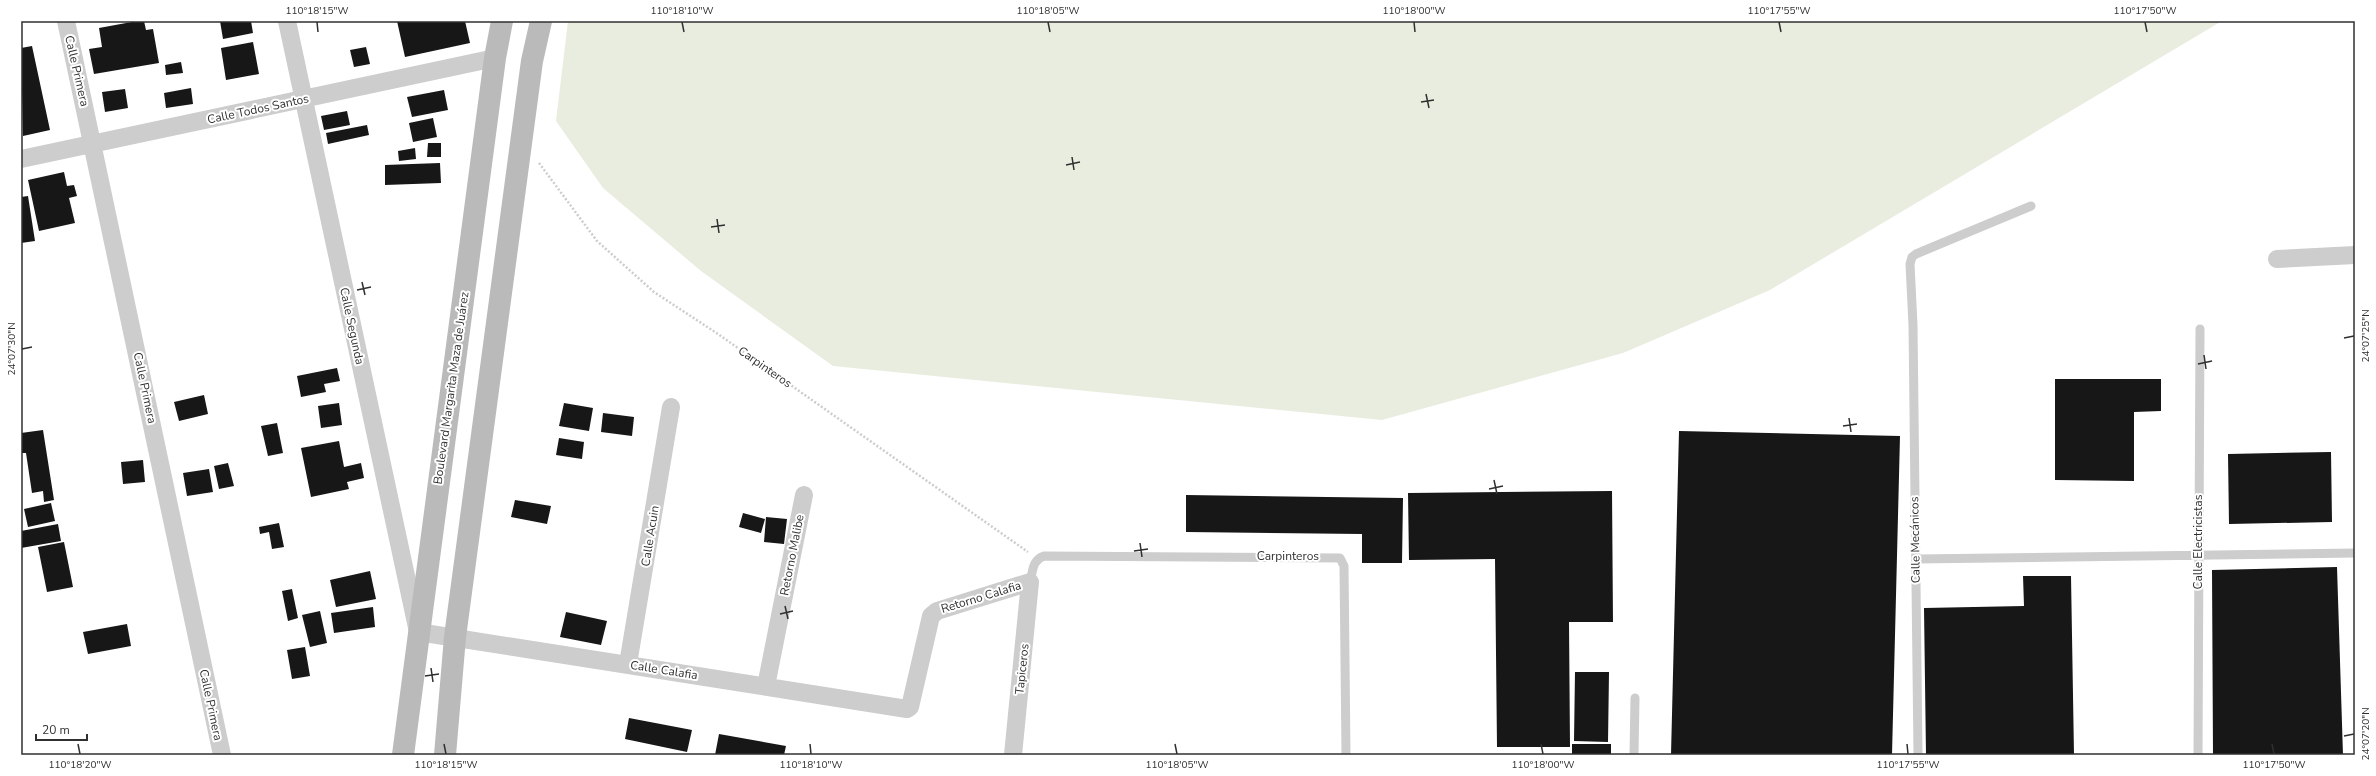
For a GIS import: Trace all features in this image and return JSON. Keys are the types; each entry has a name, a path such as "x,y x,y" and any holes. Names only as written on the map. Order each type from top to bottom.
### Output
{"main road":[{"name":"Boulevard Margarita Maza de Juárez","path":"403,755 418,632 495,58 502,21"},
{"path":"445,755 454,637 523,142 532,61 541,21"}],"street":[{"name":"Calle Primera","path":"66,21 94,144 222,755"},
{"name":"Calle Segunda","path":"287,21 302,100 418,632"},
{"name":"Calle Todos Santos","path":"21,159 495,58"},
{"path":"2277,259 2355,255"},
{"name":"Calle Acuin","path":"628,664 671,407"},
{"name":"Retorno Malibe","path":"766,686 804,495"},
{"name":"Retorno Calafia","path":"910,707 931,616 941,609 1030,582"},
{"name":"Tapiceros","path":"1013,755 1030,582"},
{"name":"Calle Calafia","path":"418,632 905,709 910,707"}],"lane":[{"name":"Calle Mecánicos","path":"1918,755 1913,325 1910,264 1912,257 2031,206"},
{"name":"Calle Electricistas","path":"2198,755 2200,329"},
{"path":"1916,559 2355,553"},
{"name":"Carpinteros","path":"1037,558 1044,556 1336,556 1340,558 1344,566 1346,755"},
{"path":"1030,582 1034,562 1037,558"},
{"path":"1634,755 1635,698"}],"path":[{"name":"Carpinteros","path":"523,142 597,240 654,292 718,334 1037,558"}],"shaded area":[{"path":"568,21 2222,21 1770,290 1623,353 1382,420 833,366 701,271 603,188 556,121"}],"building":[{"path":"144,21 146,30 153,29 159,63 94,74 89,49 102,47 99,28"},
{"path":"220,21 251,21 253,33 223,39"},
{"path":"397,21 465,21 470,43 405,57"},
{"path":"253,42 259,74 226,80 221,48"},
{"path":"32,46 50,130 23,136 21,48"},
{"path":"366,47 370,64 354,67 350,50"},
{"path":"181,62 183,73 166,75 165,65"},
{"path":"191,88 193,104 166,108 164,93"},
{"path":"125,89 128,108 105,112 102,92"},
{"path":"444,90 448,110 412,117 407,97"},
{"path":"347,111 350,125 324,130 321,116"},
{"path":"433,118 437,137 413,142 409,123"},
{"path":"367,125 369,135 328,144 326,133"},
{"path":"428,143 441,143 441,157 427,157"},
{"path":"415,148 416,159 399,161 398,151"},
{"path":"440,163 441,183 385,185 385,165"},
{"path":"64,172 67,186 74,185 77,196 69,198 75,223 39,231 28,180"},
{"path":"28,196 35,241 21,243 21,197"},
{"path":"337,368 340,381 324,384 326,392 301,397 297,376"},
{"path":"2055,379 2161,379 2161,411 2134,412 2134,481 2055,480"},
{"path":"204,395 208,414 179,421 174,402"},
{"path":"339,403 342,425 321,428 318,406"},
{"path":"564,403 593,408 589,431 559,426"},
{"path":"603,413 634,417 632,436 601,432"},
{"path":"277,423 283,453 268,456 261,426"},
{"path":"43,430 54,500 44,502 43,491 32,493 26,453 21,453 21,433"},
{"path":"1679,431 1900,436 1892,755 1671,755"},
{"path":"559,438 584,442 582,459 556,455"},
{"path":"339,441 344,467 361,463 364,478 347,482 349,489 311,497 301,448"},
{"path":"2331,452 2332,522 2229,524 2228,454"},
{"path":"143,460 145,482 123,484 121,462"},
{"path":"228,463 234,486 219,489 214,466"},
{"path":"209,469 213,492 187,496 183,473"},
{"path":"1612,491 1613,622 1569,622 1570,747 1497,747 1495,559 1409,560 1408,493"},
{"path":"1186,495 1403,498 1402,563 1362,563 1362,534 1186,532"},
{"path":"515,500 551,506 547,524 511,517"},
{"path":"51,503 55,521 28,527 24,509"},
{"path":"743,513 765,519 761,533 739,527"},
{"path":"766,517 787,519 784,544 764,542"},
{"path":"279,523 284,547 272,549 269,532 260,534 259,527"},
{"path":"58,524 61,541 21,548 21,531"},
{"path":"64,542 73,587 47,592 38,547"},
{"path":"2337,567 2343,755 2213,755 2212,570"},
{"path":"370,571 376,599 336,607 330,580"},
{"path":"2023,576 2071,576 2074,755 1926,755 1924,608 2024,606"},
{"path":"292,589 298,618 288,621 282,591"},
{"path":"373,607 375,627 334,633 331,613"},
{"path":"320,611 327,643 310,647 302,615"},
{"path":"566,612 607,621 601,645 560,637"},
{"path":"127,624 131,646 88,654 83,632"},
{"path":"305,647 310,676 292,679 287,650"},
{"path":"1575,672 1609,672 1608,742 1574,741"},
{"path":"629,718 692,730 687,752 625,739"},
{"path":"719,734 786,746 784,755 715,755"},
{"path":"1572,744 1611,744 1611,755 1572,755"}]}
